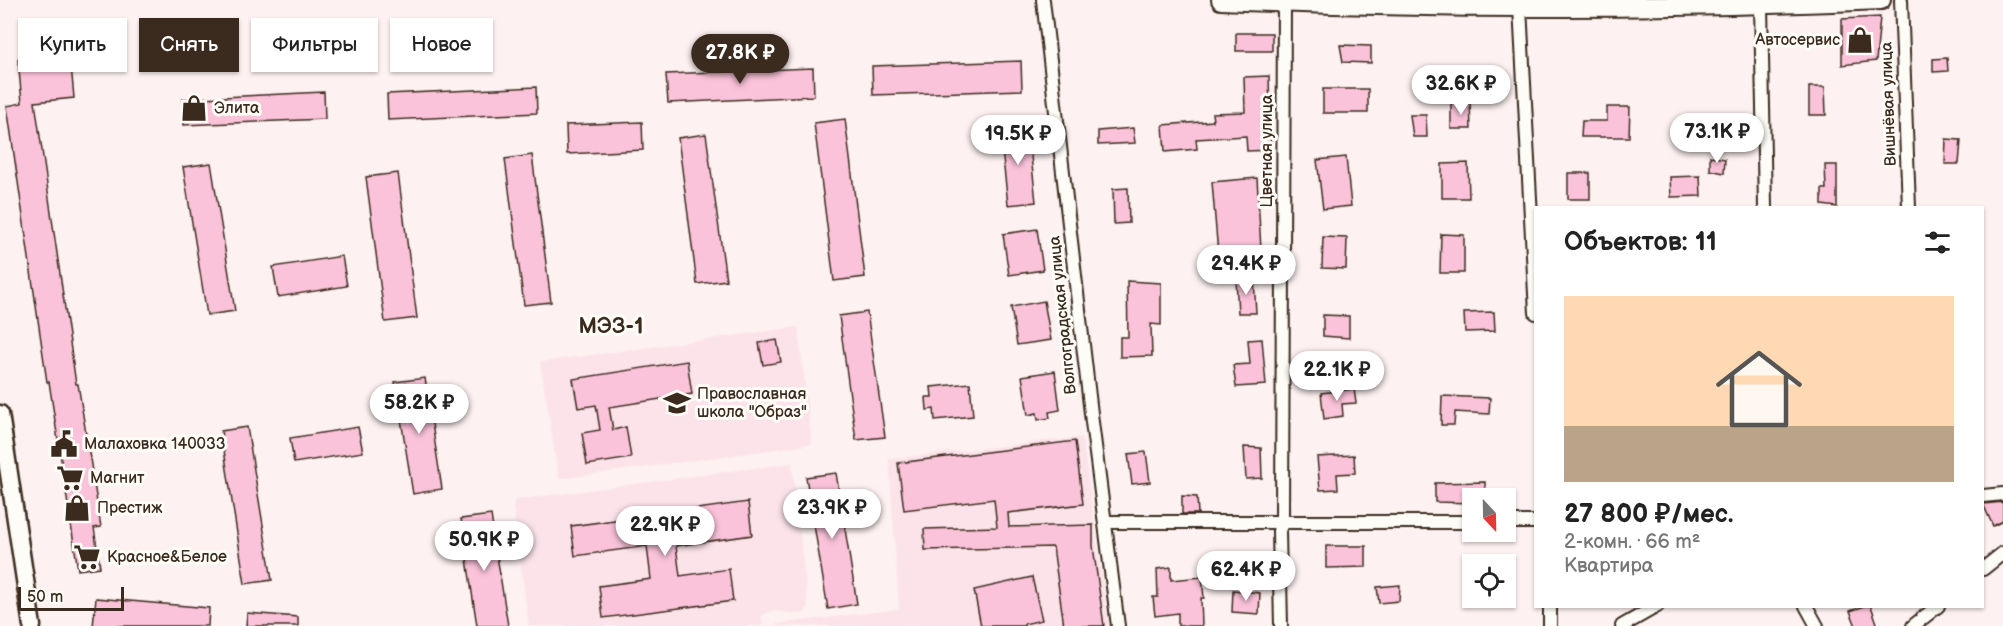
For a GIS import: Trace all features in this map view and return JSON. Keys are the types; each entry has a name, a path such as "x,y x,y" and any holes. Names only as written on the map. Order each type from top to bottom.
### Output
{"main road":[{"path":"1221,0 1520,7 1761,6 1881,0"},
{"path":"0,414 32,626"}],"street":[{"name":"Волгоградская улица","path":"1043,0 1118,626"},
{"name":"Вишнёвая улица","path":"1901,0 1909,206"},
{"name":"Цветная улица","path":"1281,626 1279,531 1282,524 1284,1"},
{"path":"1761,6 1764,206"},
{"path":"1520,7 1534,275"},
{"path":"1984,496 2003,494"},
{"path":"1106,522 1282,524 1462,522"},
{"path":"1516,522 1534,522"},
{"path":"1984,568 2003,553"},
{"path":"1550,608 1550,626"},
{"path":"1622,626 1654,608"},
{"path":"1807,608 1817,626"},
{"path":"1913,626 1936,608"}],"shaded area":[{"name":"Православная школа \"Образ\"","path":"798,327 812,444 559,479 540,362"},
{"path":"1082,437 1109,626 775,626 776,624 899,609 889,459"},
{"path":"792,463 808,608 803,614 771,611 761,616 763,626 529,626 513,507 515,500"}],"building":[{"name":"Автосервис","path":"1880,17 1876,61 1842,65 1842,19"},
{"path":"1236,33 1272,33 1272,51 1236,51"},
{"path":"1340,45 1371,46 1371,63 1343,62"},
{"path":"1947,58 1948,71 1933,72 1933,59"},
{"path":"1021,61 1022,90 873,95 872,66"},
{"path":"813,68 814,96 668,103 666,74"},
{"path":"19,72 72,72 74,98 35,102 76,384 78,384 101,527 94,528 100,567 78,570 49,382 47,382 7,106 22,103"},
{"path":"1269,76 1271,150 1247,151 1246,136 1196,139 1197,149 1165,152 1163,125 1213,121 1212,113 1245,112 1244,77"},
{"path":"536,87 537,113 388,120 387,94"},
{"path":"1809,87 1825,87 1826,115 1809,115"},
{"path":"1323,89 1368,89 1368,113 1323,113"},
{"path":"324,92 325,119 184,125 183,99"},
{"path":"1451,102 1470,102 1471,129 1451,129"},
{"path":"1607,107 1630,107 1629,137 1581,137 1582,121 1607,121"},
{"path":"1410,115 1426,115 1427,137 1413,137"},
{"path":"1705,116 1735,116 1736,135 1705,135"},
{"path":"845,119 865,277 834,281 814,123"},
{"path":"642,122 643,150 567,154 566,125"},
{"path":"1028,128 1036,202 1008,205 1000,131"},
{"path":"1133,128 1135,143 1098,145 1098,131"},
{"path":"706,134 726,280 697,284 678,138"},
{"path":"1946,139 1961,140 1959,164 1945,164"},
{"path":"532,155 551,302 524,305 505,159"},
{"path":"1710,156 1725,159 1724,173 1710,170"},
{"path":"1346,157 1351,206 1323,209 1317,160"},
{"path":"211,163 235,311 207,315 183,167"},
{"path":"1468,163 1469,198 1442,198 1442,164"},
{"path":"1825,165 1837,165 1837,206 1822,205 1822,189 1826,189"},
{"path":"398,173 417,318 385,322 366,177"},
{"path":"1568,173 1590,173 1590,199 1568,199"},
{"path":"1700,176 1701,196 1671,197 1670,177"},
{"path":"1257,178 1261,250 1218,254 1212,182"},
{"path":"1128,188 1129,223 1114,224 1113,189"},
{"path":"1037,229 1043,270 1009,275 1003,234"},
{"path":"1441,234 1464,235 1464,273 1440,273"},
{"path":"1323,237 1347,238 1346,269 1322,268"},
{"path":"342,256 347,286 278,297 273,267"},
{"path":"1236,279 1254,279 1256,313 1238,313"},
{"path":"1127,281 1161,283 1161,325 1151,324 1152,356 1120,357 1120,337 1128,337"},
{"path":"1044,301 1051,340 1017,345 1011,307"},
{"path":"867,312 885,437 856,440 839,316"},
{"path":"1494,312 1495,331 1465,332 1464,313"},
{"path":"1323,315 1349,316 1349,338 1323,336"},
{"path":"1262,339 1266,385 1236,387 1233,365 1250,364 1248,340"},
{"path":"777,340 781,362 763,365 759,343"},
{"path":"687,361 692,394 609,407 613,430 626,427 631,458 587,465 582,433 600,430 596,405 578,408 573,379"},
{"path":"1055,371 1060,410 1049,412 1050,418 1038,420 1037,413 1028,415 1022,376"},
{"path":"425,378 442,489 413,494 395,382"},
{"path":"970,383 973,416 935,420 934,409 927,410 926,397 932,397 931,387"},
{"path":"1354,389 1356,403 1342,404 1343,416 1324,419 1321,393"},
{"path":"1442,396 1490,398 1489,414 1455,412 1454,425 1441,425"},
{"path":"247,427 272,580 245,584 221,431"},
{"path":"358,427 363,452 294,463 290,438"},
{"path":"1075,441 1083,504 1008,513 1009,527 1093,525 1093,546 1104,626 1064,626 1053,547 925,550 924,529 997,527 994,499 904,510 898,463"},
{"path":"1244,447 1261,448 1262,478 1246,479"},
{"path":"1146,452 1150,482 1132,484 1128,454"},
{"path":"1354,455 1355,473 1337,474 1338,489 1320,490 1317,457"},
{"path":"836,473 857,604 828,609 806,477"},
{"path":"1485,482 1485,488 1462,488 1462,503 1435,502 1435,483"},
{"path":"1182,496 1197,497 1198,514 1182,514"},
{"path":"748,502 752,535 676,546 680,576 729,569 733,601 603,618 599,586 651,579 647,546 575,556 571,526"},
{"path":"2003,502 2003,521 1993,526 1984,504"},
{"path":"491,515 508,626 477,626 461,519"},
{"path":"1326,546 1366,546 1366,567 1326,568"},
{"path":"1171,567 1171,580 1202,577 1204,598 1201,598 1202,626 1178,626 1178,613 1155,616 1153,597 1158,597 1157,569"},
{"path":"1032,577 1042,620 1024,624 1024,626 981,626 974,590"},
{"path":"1400,585 1399,601 1379,603 1377,587"},
{"path":"1233,590 1260,593 1259,614 1232,612"},
{"path":"96,598 209,608 208,626 93,626"},
{"path":"1872,608 1878,626 1856,626 1850,611"},
{"path":"247,613 298,617 298,626 246,626"}],"place":[{"name":"Автосервис","path":"1860,40"},
{"name":"Элита","path":"194,108"},
{"name":"Православная школа \"Образ\"","path":"677,403"},
{"name":"Малаховка 140033","path":"64,444"},
{"name":"Магнит","path":"70,478"},
{"name":"Престиж","path":"77,508"},
{"name":"Красное&Белое","path":"87,557"}],"district":[{"name":"МЭЗ-1","path":"611,326"}]}
